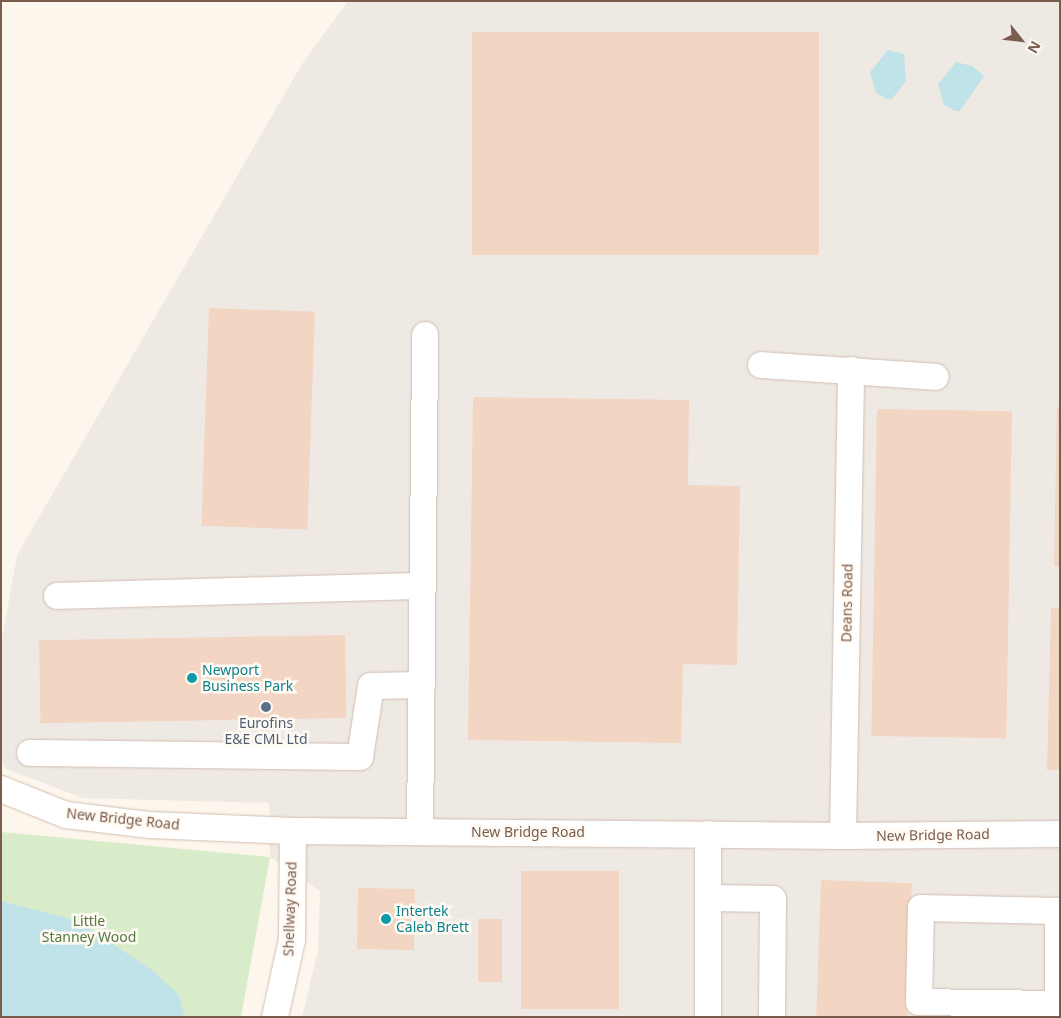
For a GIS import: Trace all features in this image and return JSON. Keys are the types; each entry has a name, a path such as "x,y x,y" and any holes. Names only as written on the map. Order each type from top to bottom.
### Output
{"street":[{"path":"420,832 425,335"},
{"path":"761,366 851,370 936,377"},
{"name":"Deans Road","path":"843,836 851,370"},
{"path":"58,596 423,586"},
{"path":"30,753 360,757 371,686 422,685"},
{"name":"New Bridge Road","path":"1,789 66,815 150,825 420,832 843,836 1060,834"},
{"name":"Shellway Road","path":"275,1017 292,940 293,830"},
{"path":"708,834 708,1017"},
{"path":"708,898 773,899 772,1017"},
{"path":"921,908 1059,911 1058,1004 919,1002 921,908"}],"shaded area":[{"path":"348,1 1060,1 1060,1017 302,1017 318,951 320,891 270,857 269,803 83,798 6,769 1,763 1,645 17,555 302,64"}],"green space":[{"name":"Little Stanney Wood","path":"1,832 270,857 241,1017 1,1017"}],"water":[{"path":"888,50 904,54 906,81 892,99 887,99 876,93 870,72"},
{"path":"956,62 972,66 984,76 960,111 955,111 944,105 938,84"},
{"path":"1,901 78,921 152,970 179,995 184,1017 1,1017"}],"building":[{"path":"472,32 819,32 819,255 472,255"},
{"path":"209,308 315,312 307,530 201,526"},
{"path":"473,397 689,400 688,485 740,486 737,665 683,664 681,743 468,740"},
{"path":"1057,407 1060,407 1060,567 1054,566"},
{"path":"877,409 1012,411 1006,738 871,736"},
{"path":"1051,608 1060,608 1060,770 1047,770"},
{"name":"Newport Business Park","path":"345,635 346,718 40,723 39,640"},
{"path":"521,871 619,871 619,1009 521,1009"},
{"path":"821,880 912,883 907,1017 816,1017"},
{"name":"Intertek Caleb Brett","path":"358,888 415,889 414,950 357,949"},
{"path":"478,919 502,919 502,982 478,982"}],"place":[{"name":"Newport Business Park","path":"192,678"},
{"name":"Eurofins E&E CML Ltd","path":"266,707"},
{"name":"Intertek Caleb Brett","path":"386,919"}]}
